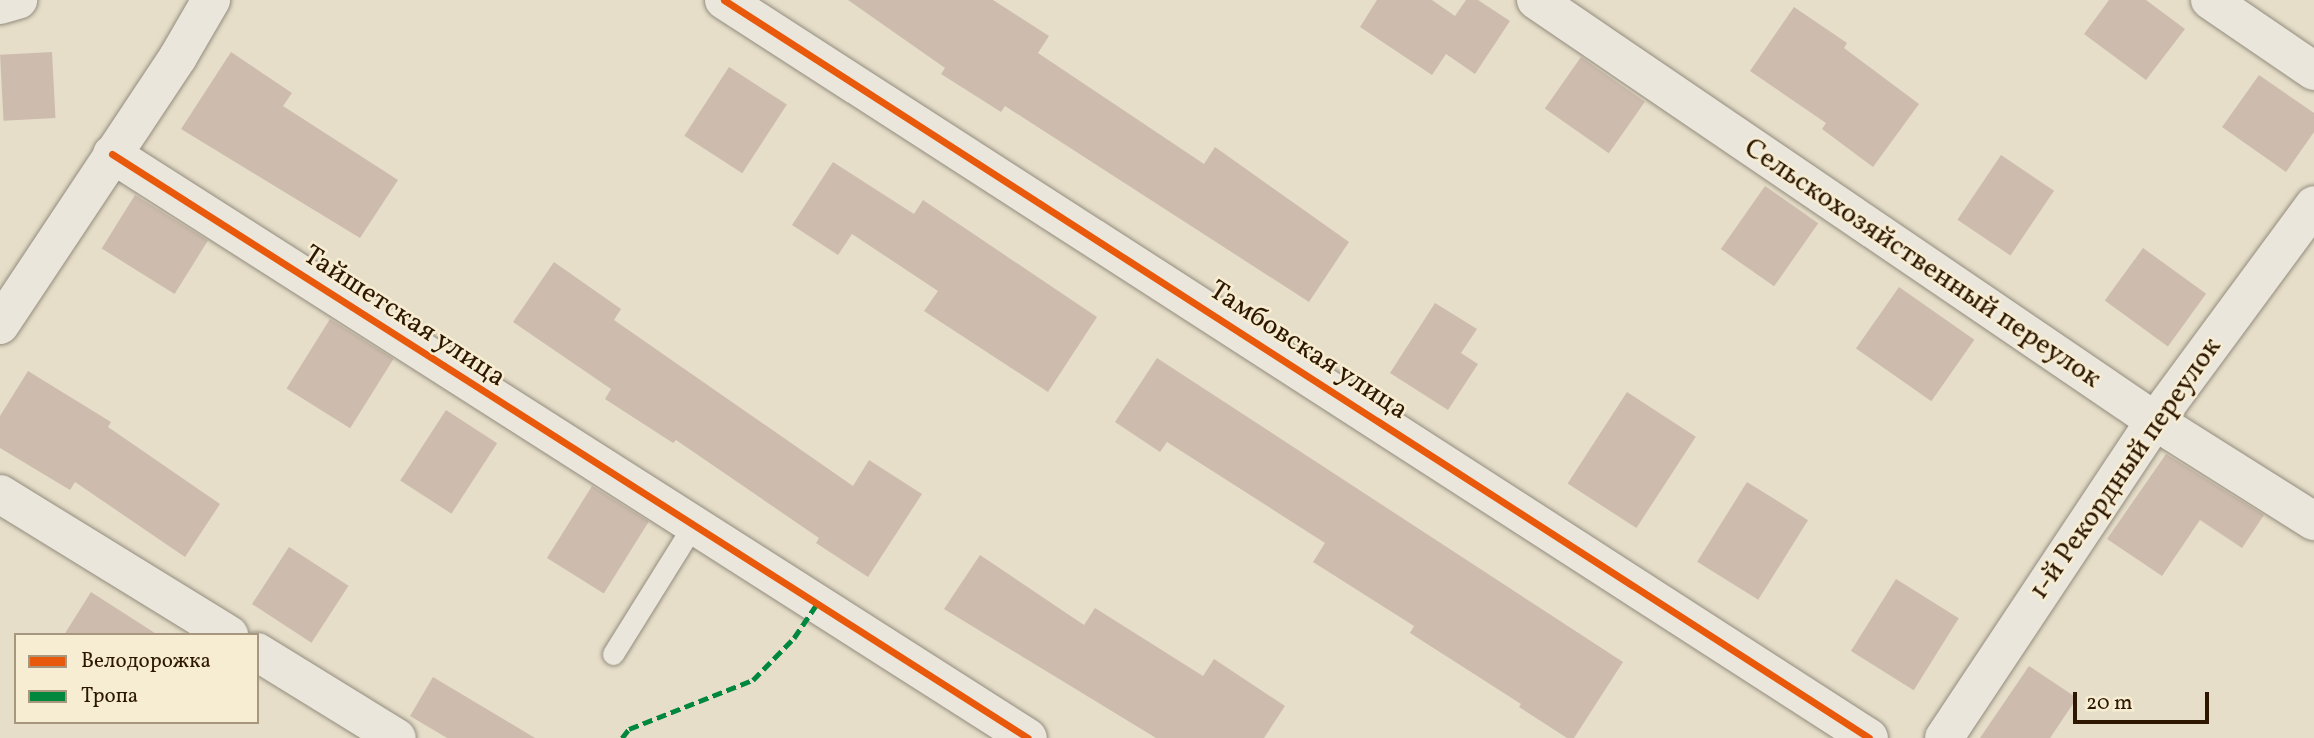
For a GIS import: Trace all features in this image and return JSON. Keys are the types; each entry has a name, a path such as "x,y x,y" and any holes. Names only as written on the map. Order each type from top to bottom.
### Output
{"street":[{"path":"0,5 18,0"},
{"path":"0,325 211,0"},
{"name":"Тамбовская улица","path":"724,0 1869,738"},
{"name":"Сельскохозяйственный переулок","path":"1536,0 2155,421 2314,521"},
{"path":"2210,0 2314,71"},
{"name":"Тайшетская улица","path":"112,154 692,527 1028,738"},
{"name":"1-й Рекордный переулок","path":"1944,738 2155,421 2314,205"},
{"path":"0,494 226,633"},
{"path":"259,653 397,738"}],"lane":[{"path":"613,654 692,527"}],"building":[{"path":"848,0 993,0 1049,36 1038,53 1204,164 1215,147 1349,242 1309,302 1005,106 1001,112 941,74 945,68"},
{"path":"1377,0 1432,0 1455,16 1466,0 1478,0 1510,21 1475,74 1446,54 1432,75 1360,27"},
{"path":"2109,0 2146,0 2185,29 2146,80 2084,34"},
{"path":"1794,7 1847,43 1844,48 1919,104 1873,167 1822,129 1826,123 1750,71"},
{"path":"52,52 55,118 4,121 0,55"},
{"path":"231,52 292,93 283,106 398,180 360,238 181,129"},
{"path":"1581,57 1645,102 1609,153 1545,109"},
{"path":"729,67 787,105 742,173 684,136"},
{"path":"2259,75 2314,113 2314,132 2286,172 2222,127"},
{"path":"2001,155 2054,191 2010,255 1957,220"},
{"path":"833,162 914,214 923,200 1097,317 1048,392 924,311 938,291 852,234 838,255 792,225"},
{"path":"1765,186 1818,223 1774,286 1721,249"},
{"path":"135,195 208,241 175,294 102,248"},
{"path":"2143,248 2206,294 2168,346 2105,301"},
{"path":"554,262 621,309 614,320 853,486 869,460 922,494 868,577 816,543 819,538 676,440 673,443 605,399 611,389 513,322"},
{"path":"1899,287 1974,340 1931,401 1856,348"},
{"path":"1435,303 1477,329 1461,353 1478,364 1448,410 1390,373"},
{"path":"330,319 394,359 350,428 287,389"},
{"path":"1157,358 1623,662 1574,738 1567,738 1519,707 1521,704 1410,633 1414,626 1313,562 1325,543 1167,442 1160,452 1115,422"},
{"path":"28,371 111,422 108,427 220,504 185,557 75,482 70,490 0,448 0,416"},
{"path":"1627,392 1696,437 1636,528 1568,483"},
{"path":"446,410 497,443 451,514 400,480"},
{"path":"2166,454 2264,515 2242,548 2200,520 2162,576 2107,539"},
{"path":"1747,482 1808,520 1758,600 1697,562"},
{"path":"592,486 649,522 604,594 547,558"},
{"path":"289,547 349,586 312,643 252,604"},
{"path":"980,555 1084,625 1095,608 1203,676 1214,659 1285,706 1264,738 1156,738 944,609"},
{"path":"1896,579 1959,618 1914,690 1851,651"},
{"path":"91,592 155,633 65,633"},
{"path":"2029,666 2077,698 2050,738 1980,738"},
{"path":"433,677 535,738 447,738 410,716"}],"marked path":[{"path":"622,738 629,729 753,680 794,638 816,605"}],"cycle path":[{"path":"724,0 1869,738"},
{"path":"112,154 1028,738"}]}
